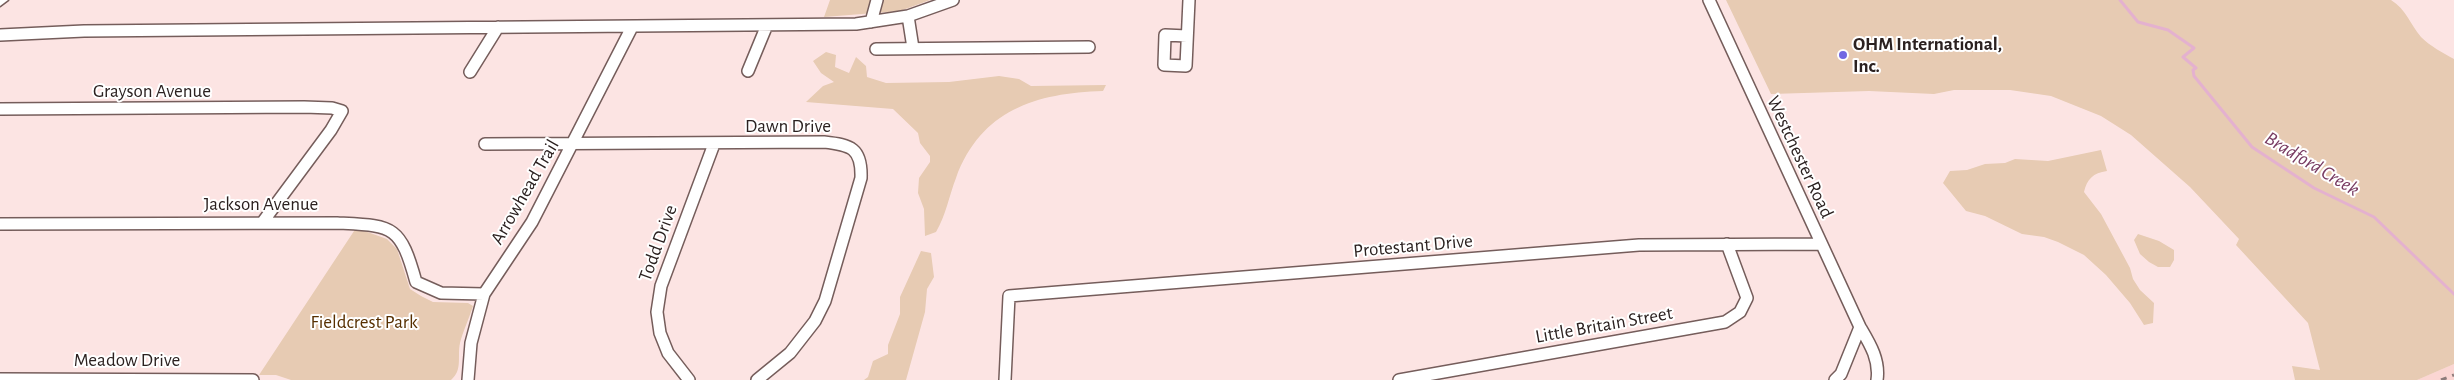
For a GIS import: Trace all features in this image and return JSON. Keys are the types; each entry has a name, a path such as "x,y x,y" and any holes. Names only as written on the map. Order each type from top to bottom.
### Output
{"street":[{"path":"871,22 877,0"},
{"path":"0,35 84,31 832,25 871,22 908,16 953,0"},
{"path":"1188,36 1190,0"},
{"name":"Westchester Road","path":"1709,0 1860,327 1873,349 1879,373 1877,380"},
{"path":"908,16 913,48"},
{"path":"748,72 767,25"},
{"path":"0,27 55,27 84,31"},
{"path":"470,72 498,27"},
{"name":"Arrowhead Trail","path":"468,380 471,343 484,294 532,222 632,27"},
{"path":"876,49 1089,47"},
{"path":"262,223 332,130 342,111 332,108 304,107"},
{"name":"Grayson Avenue","path":"0,109 304,107"},
{"name":"Dawn Drive","path":"485,144 843,144 858,152 862,162 861,178 825,301 804,338 790,353 757,380"},
{"name":"Todd Drive","path":"689,380 668,353 660,333 657,312 661,286 714,144"},
{"name":"Jackson Avenue","path":"0,224 338,223 386,227 396,236 409,257 416,282 433,292 455,296 484,294"},
{"name":"Little Britain Street","path":"1399,380 1724,322 1740,312 1747,298 1727,244"},
{"name":"Protestant Drive","path":"1005,380 1009,296 1375,268 1638,245 1821,244"},
{"path":"1836,380 1841,374 1860,327"},
{"name":"Meadow Drive","path":"0,379 253,380"}],"shaded area":[{"path":"2454,364 2454,380 2417,380 2447,367"}],"green space":[{"path":"830,0 930,0 900,11 824,17"},
{"path":"1726,0 2391,0 2404,12 2421,37 2454,59 2454,364 2417,380 2295,380 2292,366 2320,370 2308,323 2236,245 2239,239 2190,187 2131,135 2101,116 2051,96 2010,90 1954,90 1934,94 1869,91 1771,94"},
{"path":"826,52 836,55 835,67 849,73 856,57 866,66 867,77 886,83 949,82 999,76 1019,79 1031,86 1106,85 1103,91 1055,96 1034,101 996,121 980,136 967,155 956,178 936,232 925,236 924,209 918,193 919,178 930,162 930,156 920,143 918,133 893,109 806,102 823,86 834,82 821,73 813,61"},
{"path":"2101,150 2107,171 2091,177 2084,192 2101,214 2130,268 2133,279 2140,290 2154,303 2153,323 2144,325 2130,303 2106,275 2084,255 2058,242 2044,237 2022,234 1985,216 1966,211 1943,183 1950,171 1967,170 1985,164 2005,163 2015,159 2048,161"},
{"name":"Fieldcrest Park","path":"356,228 387,239 397,249 410,289 433,302 468,303 473,306 460,343 457,372 451,380 291,380 276,375 259,375"},
{"path":"2138,234 2159,241 2174,250 2174,260 2170,267 2158,267 2140,254 2134,240"},
{"path":"921,251 931,253 934,277 927,289 925,312 906,380 864,380 868,377 873,361 888,354 888,345 900,314 900,297"}],"waterway":[{"name":"Bradford Creek","path":"2120,0 2138,22 2168,30 2194,48 2183,57 2196,68 2193,70 2194,76 2252,147 2314,188 2374,217 2454,294"}],"railway":[{"path":"2441,380 2454,375"}],"place":[{"name":"OHM International, Inc.","path":"1843,55"}]}
